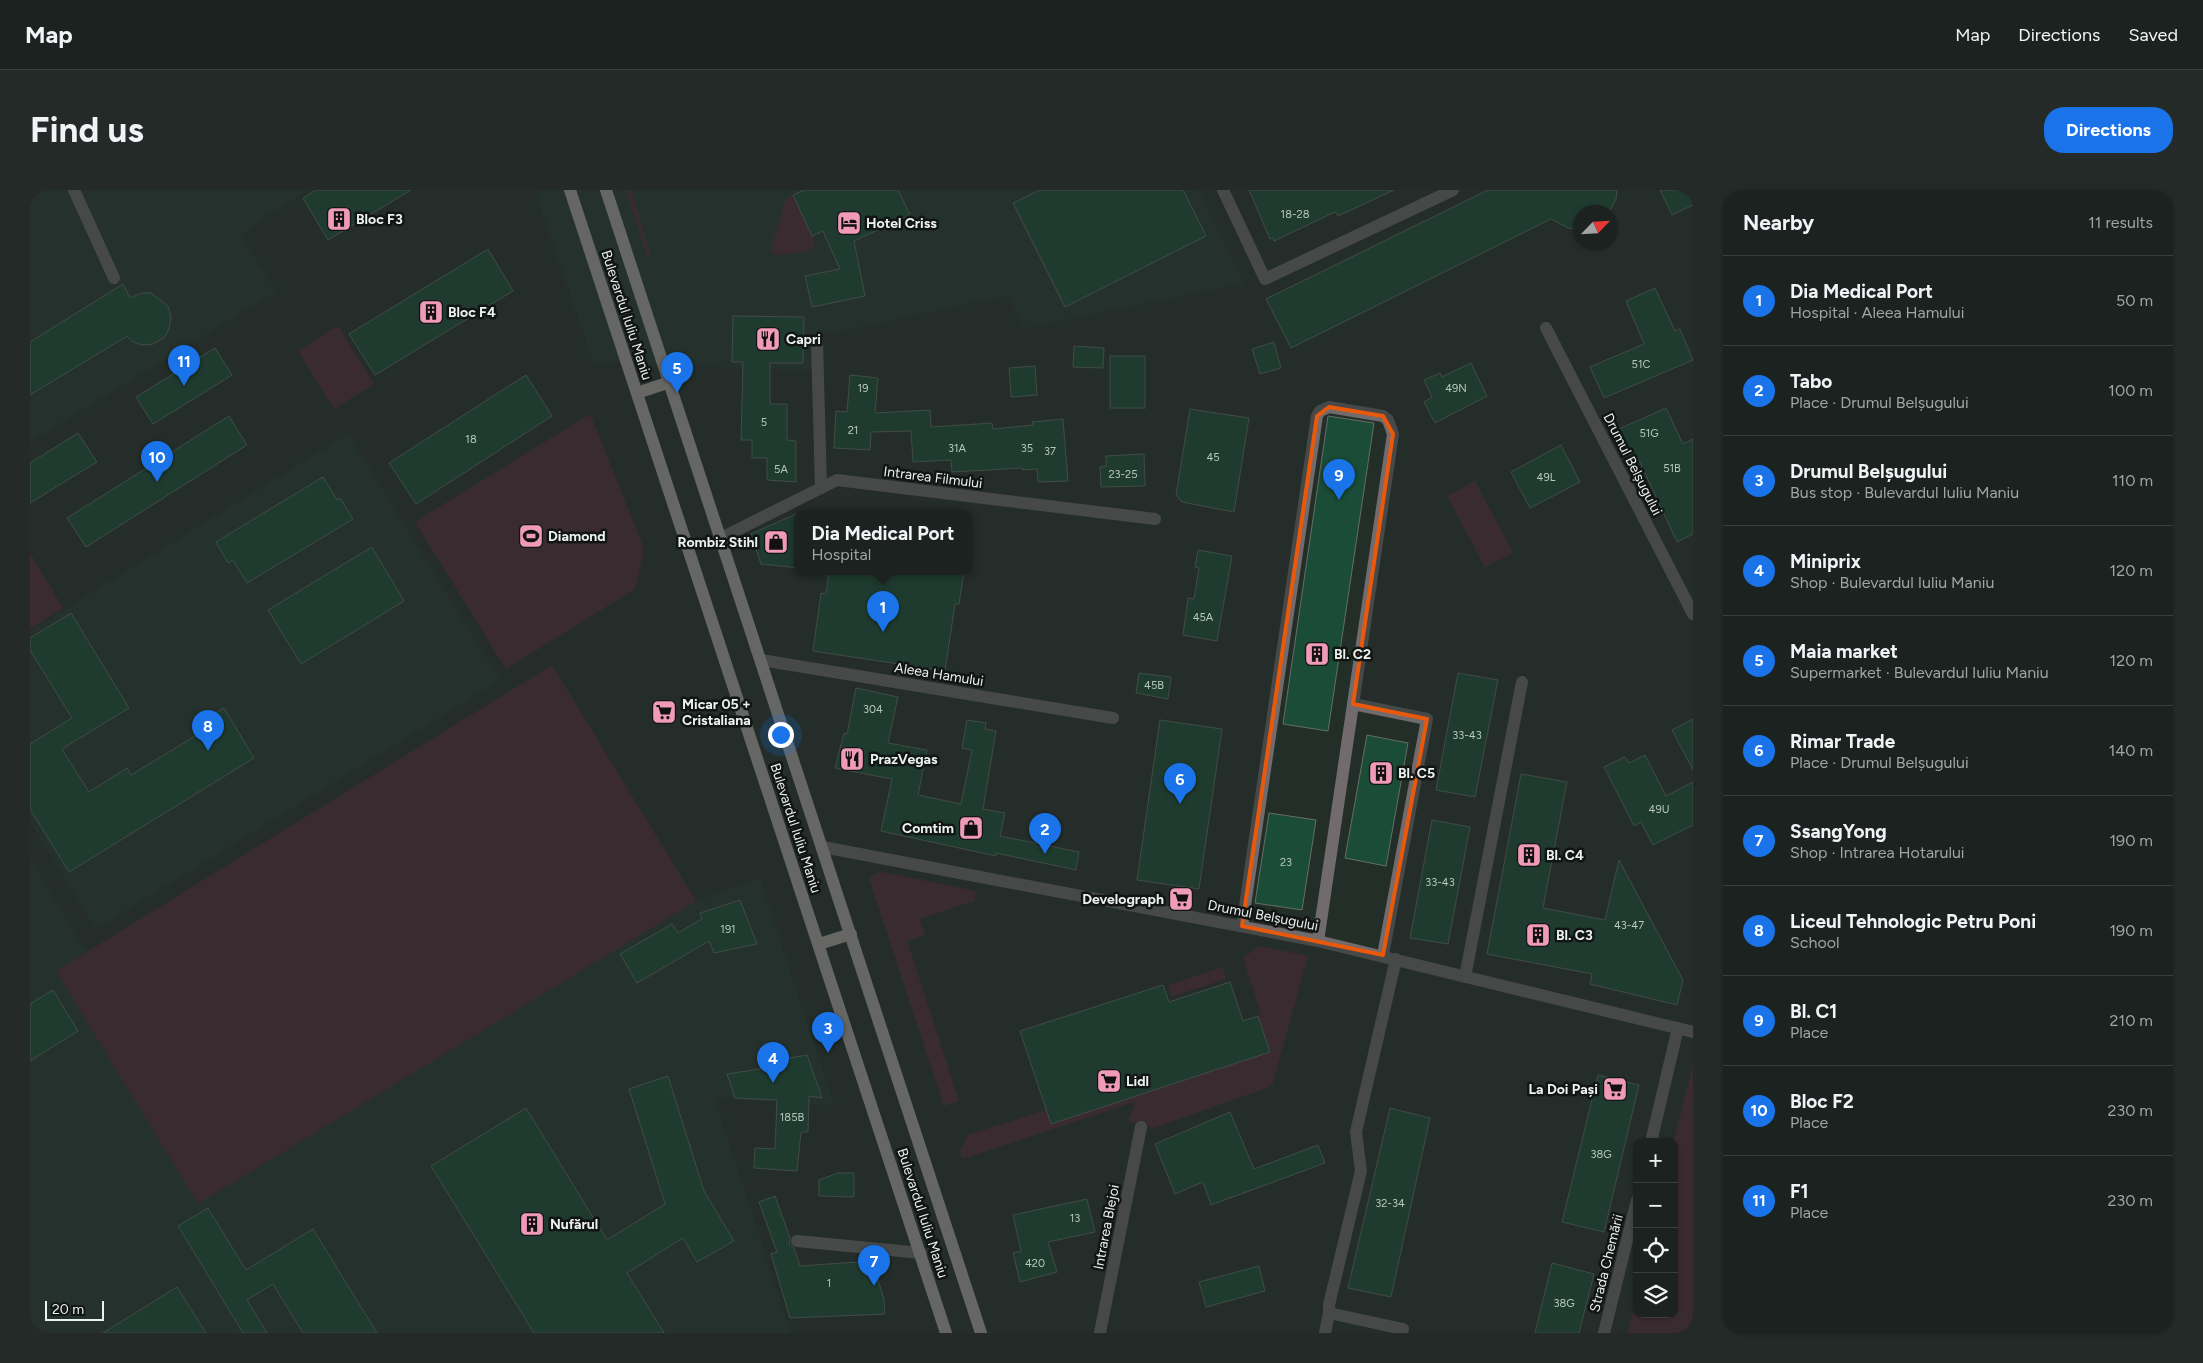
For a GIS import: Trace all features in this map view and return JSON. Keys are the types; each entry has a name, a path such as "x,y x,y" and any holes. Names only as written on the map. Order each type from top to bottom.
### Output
{"main road":[{"name":"Bulevardul Iuliu Maniu","path":"570,190 946,1333"},
{"name":"Bulevardul Iuliu Maniu","path":"606,190 981,1333"},
{"path":"637,394 670,382"},
{"path":"819,944 851,934"}],"street":[{"path":"74,190 114,278"},
{"path":"1222,190 1266,279 1427,196 1453,190"},
{"name":"Drumul Belșugului","path":"1546,328 1693,614"},
{"path":"817,341 821,488"},
{"path":"1242,926 1317,416 1320,411 1329,407 1383,416 1392,427 1393,434 1318,941"},
{"name":"Intrarea Filmului","path":"721,538 837,480 1155,519"},
{"name":"Aleea Hamului","path":"761,660 1113,718"},
{"path":"1465,976 1522,682"},
{"path":"1353,704 1427,719 1383,955"},
{"name":"Drumul Belșugului","path":"823,847 1318,941 1383,955 1693,1032"},
{"path":"1325,1333 1329,1305 1361,1171 1356,1132 1396,959"},
{"path":"1652,1138 1678,1028"},
{"name":"Intrarea Blejoi","path":"1100,1333 1140,1127"},
{"name":"Strada Chemării","path":"1604,1333 1633,1216"},
{"path":"797,1241 921,1253"},
{"path":"1329,1313 1403,1329 1402,1333"}],"highlighted area":[{"path":"1329,407 1383,416 1393,434 1353,704 1427,719 1383,955 1242,926 1317,416"}],"shaded area":[{"path":"30,190 308,190 259,220 241,237 276,291 30,442"},
{"path":"535,190 1198,190 1244,283 1025,328 1008,295 823,335 824,371 593,362"},
{"path":"626,190 631,190 651,256 647,256"},
{"path":"793,195 814,239 813,247 809,251 774,254 771,248 786,199"},
{"path":"338,326 374,384 334,409 298,351"},
{"name":"Diamond","path":"590,414 644,549 635,589 506,669 415,522"},
{"path":"348,434 500,680 96,929 30,821 30,631"},
{"path":"1475,481 1513,553 1485,567 1447,496"},
{"path":"30,553 63,608 30,629"},
{"path":"552,665 696,901 198,1204 56,971"},
{"path":"30,859 86,952 56,971 198,1204 696,901 760,879 834,1105 714,1098 791,1333 30,1333"},
{"path":"882,872 976,891 974,901 920,919 925,935 907,941 959,1101 944,1106 869,879 874,874"},
{"path":"1259,946 1308,956 1272,1086 1154,1128 1128,1121 1135,1102 962,1159 960,1151 968,1135 1046,1110 1051,1123 1270,1052 1259,1016 1261,1014 1243,958"},
{"path":"1223,967 1226,979 1171,997 1168,985"},
{"path":"1693,1064 1693,1333 1628,1333 1633,1312 1633,1318 1678,1318 1678,1138 1675,1138"}],"building":[{"name":"Bloc F3","path":"316,190 411,190 328,240 303,198"},
{"name":"Hotel Criss","path":"804,190 898,190 910,215 854,241 865,296 812,307 805,276 840,269 823,231 812,236 793,195"},
{"path":"1040,190 1183,190 1206,236 1065,307 1013,203"},
{"path":"1249,190 1394,190 1338,216 1335,212 1274,241 1273,238 1270,239"},
{"path":"1488,190 1617,190 1613,205 1573,205 1573,229 1551,219 1291,348 1266,299"},
{"path":"1660,190 1693,190 1693,205 1672,215"},
{"name":"Bloc F4","path":"488,249 513,291 375,375 349,334"},
{"path":"123,284 130,298 142,293 151,293 168,306 171,317 169,329 164,338 153,344 142,345 133,342 127,336 30,395 30,342"},
{"path":"1655,288 1675,331 1680,329 1693,360 1604,398 1590,367 1644,344 1626,301"},
{"path":"733,316 804,317 803,363 770,363 770,404 787,404 787,440 796,441 796,482 767,480 767,458 752,458 752,440 741,440 743,362 732,362"},
{"path":"1274,342 1281,368 1260,374 1252,349"},
{"path":"1074,346 1104,348 1103,368 1073,367"},
{"path":"215,348 232,375 153,424 136,397"},
{"path":"1110,356 1145,356 1145,408 1110,408"},
{"path":"1471,363 1487,396 1435,423 1424,402 1432,397 1424,380 1440,373 1442,377"},
{"path":"1035,366 1037,395 1011,397 1009,368"},
{"path":"526,375 552,416 416,504 389,463"},
{"path":"850,375 878,378 875,413 930,410 931,427 992,423 993,429 1033,425 1032,422 1063,419 1068,481 1038,482 1037,469 952,472 951,460 913,462 911,431 871,432 870,450 834,448 836,411 847,412"},
{"path":"1666,408 1683,444 1693,439 1693,534 1677,542 1637,456 1632,459 1619,429"},
{"path":"1190,409 1249,418 1234,512 1182,502 1176,495"},
{"path":"229,416 247,445 86,547 67,518"},
{"path":"1328,416 1374,423 1328,731 1283,724"},
{"path":"78,433 97,462 30,503 30,463"},
{"path":"1561,445 1580,482 1530,508 1511,472"},
{"path":"1144,454 1145,486 1101,487 1100,467 1106,466 1106,456"},
{"path":"323,477 337,500 340,498 353,519 247,583 233,560 228,563 216,542"},
{"name":"Rombiz Stihl","path":"794,515 794,568 761,564 751,534"},
{"path":"372,547 404,601 301,664 268,610"},
{"path":"1198,550 1232,556 1217,641 1183,635 1188,598 1194,599 1199,568 1195,567"},
{"path":"828,575 963,575 959,604 955,604 945,671 813,651 821,593 826,594"},
{"path":"71,613 129,708 62,749 89,792 127,768 131,775 210,727 205,719 224,708 254,758 69,872 30,809 30,744 72,718 30,650 30,638"},
{"path":"1139,673 1171,677 1168,699 1136,693"},
{"path":"1458,673 1498,680 1475,797 1436,790"},
{"path":"856,688 898,697 888,743 927,750 918,795 961,804 972,750 962,748 967,720 986,723 985,729 996,731 983,809 1005,813 1000,836 1079,852 1076,870 996,853 996,856 881,831 892,779 835,768 844,733 847,734"},
{"path":"1693,719 1693,770 1672,730"},
{"path":"1160,720 1222,729 1199,889 1137,880"},
{"name":"Bl. C5","path":"1367,735 1408,743 1386,866 1345,858"},
{"path":"1645,755 1666,796 1693,782 1693,825 1653,845 1641,822 1634,826 1604,767 1625,757 1629,763"},
{"path":"1521,774 1567,782 1543,908 1605,920 1619,860 1683,980 1677,1005 1590,984 1592,974 1487,954"},
{"path":"1269,813 1316,820 1302,910 1255,903"},
{"path":"1432,820 1470,827 1448,944 1410,938"},
{"path":"740,900 757,944 714,953 709,941 637,983 620,954 672,924 678,933 702,919 700,913"},
{"name":"Lidl","path":"1230,982 1243,1021 1258,1016 1270,1052 1051,1124 1020,1031 1163,985 1169,1002"},
{"path":"53,990 78,1031 30,1061 30,1004"},
{"path":"807,1055 822,1098 809,1096 808,1132 801,1132 797,1171 754,1168 755,1148 775,1149 777,1100 735,1098 727,1074 773,1067 772,1061"},
{"path":"1598,1075 1639,1085 1604,1232 1562,1222"},
{"name":"Nufărul","path":"668,1076 704,1191 734,1241 697,1262 683,1238 627,1273 664,1333 534,1333 431,1166 526,1108 607,1240 665,1204 629,1089"},
{"path":"1390,1108 1430,1118 1391,1297 1348,1288"},
{"path":"1230,1112 1254,1169 1318,1145 1325,1163 1211,1205 1203,1182 1175,1194 1155,1144"},
{"path":"838,1173 854,1173 854,1197 819,1196 819,1180"},
{"path":"775,1196 790,1238 789,1244 794,1248 800,1266 872,1261 884,1299 885,1314 790,1318 771,1254 777,1252 759,1202"},
{"path":"1087,1199 1095,1232 1048,1242 1057,1272 1020,1282 1013,1253 1021,1251 1013,1215"},
{"path":"208,1208 246,1270 313,1229 377,1333 303,1333 273,1284 247,1300 267,1333 243,1333 178,1226"},
{"path":"1552,1263 1594,1274 1579,1333 1535,1333"},
{"path":"1259,1266 1265,1291 1206,1307 1199,1282"},
{"path":"177,1287 206,1333 103,1333"}],"place":[{"name":"Bloc F3","path":"339,219"},
{"name":"Hotel Criss","path":"849,223"},
{"name":"Bloc F4","path":"431,312"},
{"name":"Capri","path":"768,339"},
{"name":"F1","path":"184,386"},
{"name":"Maia market","path":"677,393"},
{"name":"Bloc F2","path":"157,482"},
{"name":"Bl. C1","path":"1339,500"},
{"name":"Diamond","path":"531,536"},
{"name":"Rombiz Stihl","path":"776,542"},
{"name":"Dia Medical Port","path":"883,632"},
{"name":"Bl. C2","path":"1317,654"},
{"name":"Micar 05 + Cristaliana","path":"664,712"},
{"name":"Liceul Tehnologic Petru Poni","path":"208,751"},
{"name":"PrazVegas","path":"852,759"},
{"name":"Bl. C5","path":"1381,773"},
{"name":"Rimar Trade","path":"1180,804"},
{"name":"Comtim","path":"971,828"},
{"name":"Tabo","path":"1045,854"},
{"name":"Bl. C4","path":"1529,855"},
{"name":"Develograph","path":"1181,899"},
{"name":"Bl. C3","path":"1538,935"},
{"name":"Drumul Belșugului","path":"828,1053"},
{"name":"Lidl","path":"1109,1081"},
{"name":"Miniprix","path":"773,1083"},
{"name":"La Doi Pași","path":"1615,1089"},
{"name":"Nufărul","path":"532,1224"},
{"name":"SsangYong","path":"874,1286"}]}
